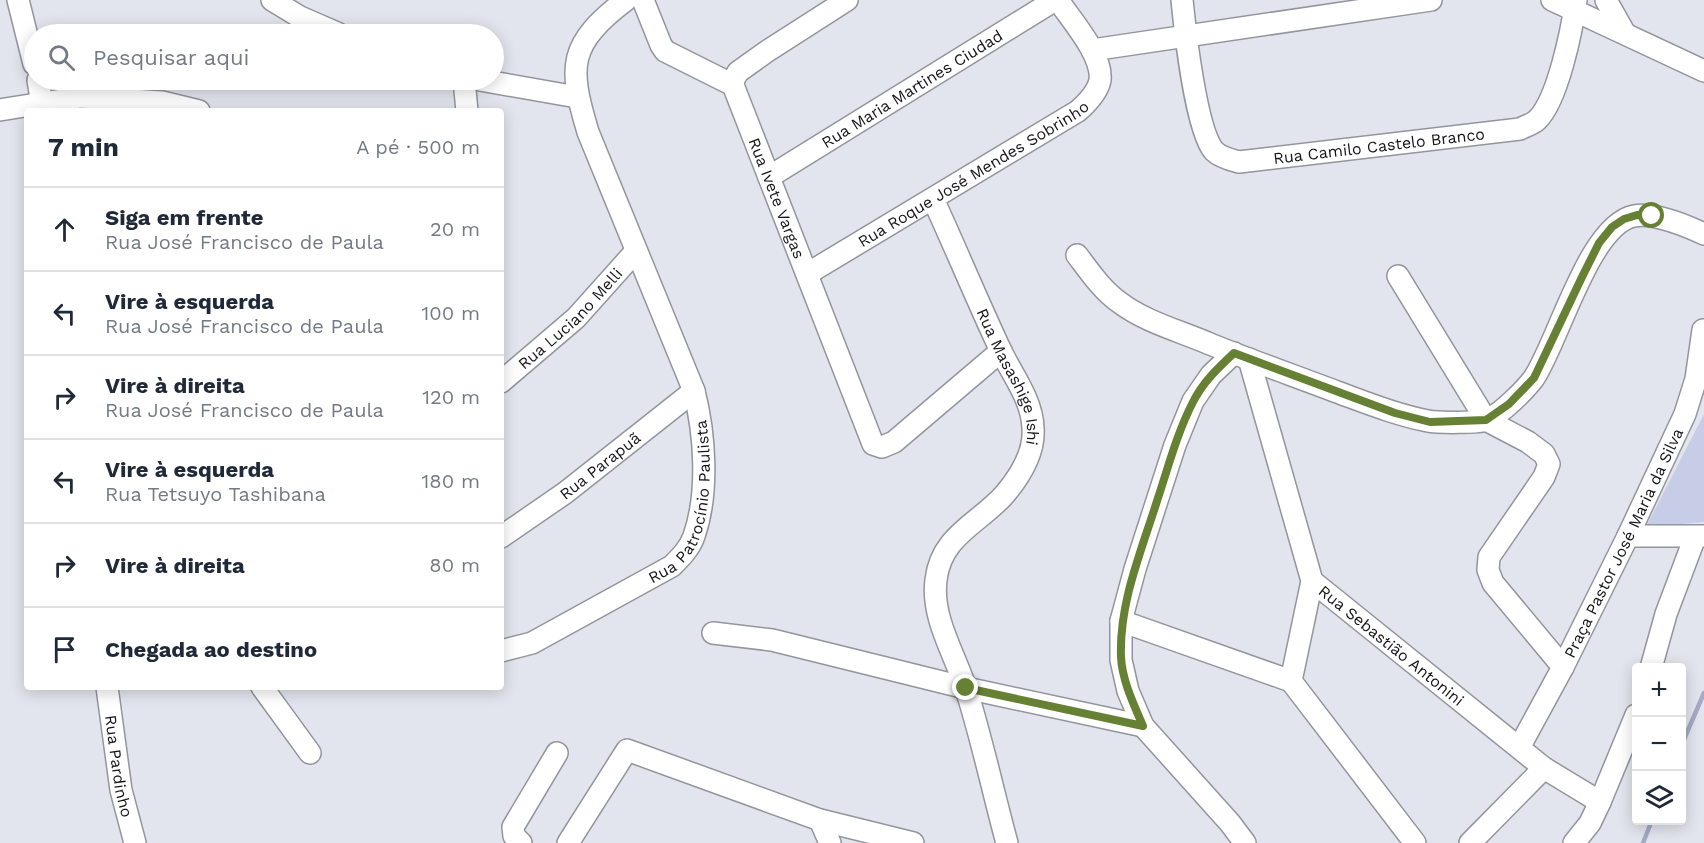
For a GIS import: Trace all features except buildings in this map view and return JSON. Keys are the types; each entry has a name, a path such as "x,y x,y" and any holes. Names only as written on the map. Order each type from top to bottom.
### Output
{"street":[{"path":"18,0 24,24"},
{"path":"272,0 316,24"},
{"name":"Rua Patrocínio Paulista","path":"504,650 532,643 672,566 684,554 694,536 703,489 704,450 701,419 694,391 588,132 577,97 575,75 582,46 594,27 626,0"},
{"path":"643,0 665,51 733,85 738,72 848,0"},
{"path":"1057,0 1092,50 1431,0"},
{"name":"Rua Maria Martines Ciudad","path":"769,177 1057,0"},
{"name":"Rua Camilo Castelo Branco","path":"1182,0 1185,35 1201,118 1209,142 1215,152 1239,162 1520,129 1536,121 1553,92 1570,39 1576,5"},
{"path":"1552,0 1576,5 1624,32 1704,71"},
{"path":"1606,0 1624,32"},
{"name":"Rua Roque José Mendes Sobrinho","path":"807,274 1078,111 1088,101 1100,80 1099,67 1092,50"},
{"path":"504,84 577,97"},
{"name":"Rua Ivete Vargas","path":"733,85 873,444 882,447 894,442 1001,351"},
{"path":"40,90 43,107 81,97 128,98 187,108"},
{"path":"465,90 467,108"},
{"path":"0,110 24,108"},
{"name":"Rua Masashige Ishi","path":"933,199 1001,351 1022,389 1034,430 1028,458 1018,477 1004,496 966,526 946,550 936,579 937,608 946,639 966,688 1007,843"},
{"path":"1486,420 1509,404 1534,378 1599,243 1612,227 1624,219 1637,215 1652,216 1704,234"},
{"name":"Rua Luciano Melli","path":"504,379 576,318 636,251"},
{"path":"1077,255 1104,290 1120,303 1150,320 1395,413 1430,422 1486,420 1528,442 1545,454 1549,464 1544,477 1490,556 1488,570 1493,583 1563,667"},
{"path":"1398,276 1486,420"},
{"name":"Praça Pastor José Maria da Silva","path":"1520,746 1563,667 1685,414 1696,379 1703,330"},
{"path":"1242,356 1211,375 1193,401 1175,445 1135,569 1121,621 1121,660 1128,691 1143,726 1230,823 1245,843"},
{"name":"Rua Sebastião Antonini","path":"1242,356 1312,581 1520,746 1544,768 1600,802"},
{"name":"Rua Parapuã","path":"504,535 565,493 694,391"},
{"path":"1628,536 1699,536 1666,614 1652,663"},
{"path":"1291,681 1312,581"},
{"path":"1121,621 1291,681 1415,843"},
{"path":"713,633 772,640 966,688 1143,726"},
{"name":"Rua Pardinho","path":"107,690 121,790 135,843"},
{"path":"264,690 310,753"},
{"path":"1574,843 1590,823 1635,717"},
{"path":"568,843 627,750 820,820 913,843"},
{"path":"518,840 513,827 557,753"},
{"path":"1470,843 1544,768"},
{"path":"820,820 831,843"}],"shaded area":[{"path":"1704,414 1704,522 1646,527"}],"waterway":[{"path":"1686,735 1704,693"},
{"path":"1643,843 1650,825"}],"route":[{"path":"966,688 1143,726 1128,691 1121,660 1121,621 1135,569 1175,445 1193,401 1211,375 1234,353 1395,413 1430,422 1486,420 1509,404 1534,378 1599,243 1612,227 1624,219 1637,215 1652,216"}]}
